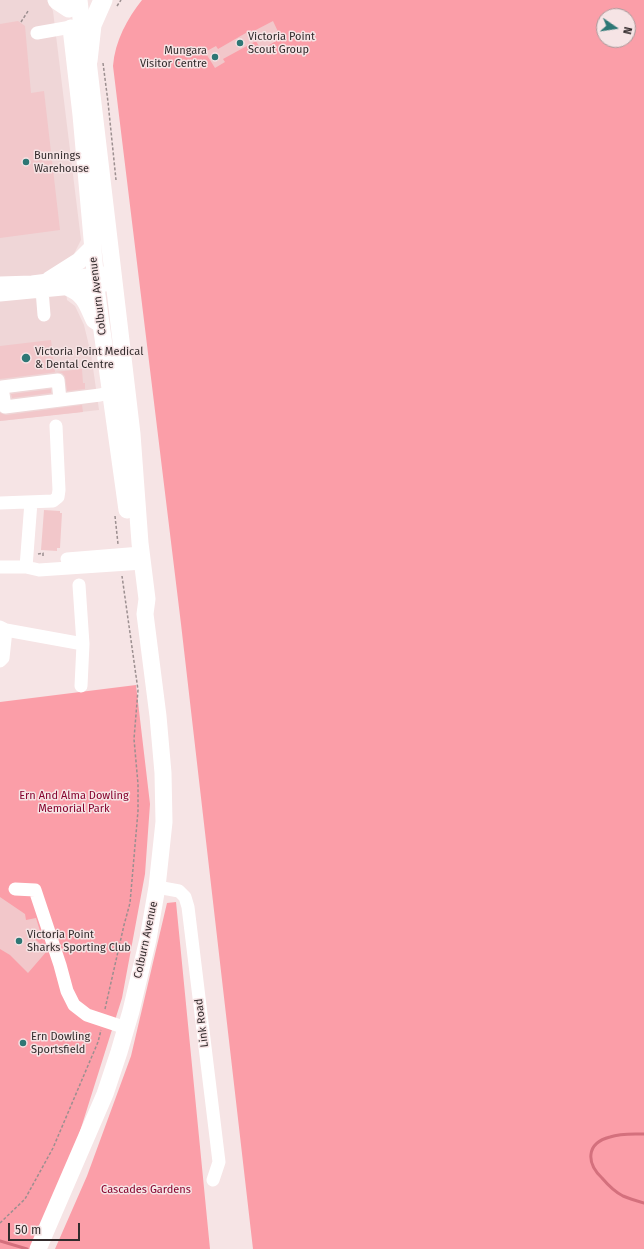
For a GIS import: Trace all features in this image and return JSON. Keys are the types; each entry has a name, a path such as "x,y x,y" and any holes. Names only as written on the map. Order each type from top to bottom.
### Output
{"highway":[{"path":"95,59 92,25 110,4"}],"main road":[{"name":"Colburn Avenue","path":"38,1249 104,1094 126,1028 148,939 157,887 164,822 163,773 158,716 145,614 148,599 132,559 111,392 100,323 80,107 68,2"},
{"name":"Colburn Avenue","path":"68,2 95,59 114,278 132,434 132,559"},
{"path":"46,285 80,261 92,248"},
{"path":"69,288 78,292 86,302 94,320 100,323"}],"street":[{"path":"37,33 71,27"},
{"path":"0,295 46,285 114,278"},
{"path":"0,283 32,282 69,288 95,280"},
{"path":"44,315 46,285"},
{"path":"60,400 100,395 111,392"},
{"path":"0,503 53,501 58,498 59,490 56,426"},
{"path":"26,567 31,502"},
{"path":"0,567 26,567 39,570 51,565 132,559"},
{"path":"79,585 83,644 81,686"},
{"path":"0,661 3,658 3,628 83,644"},
{"name":"Link Road","path":"157,887 179,891 185,897 188,907 218,1162 213,1180"},
{"path":"15,890 35,890 67,991 74,1005 87,1015 126,1028"}],"path":[{"path":"110,4 120,0"},
{"path":"21,22 28,11"},
{"path":"95,59 116,181"},
{"path":"0,1223 25,1199 53,1148 98,1042 130,903 138,811 138,784 134,739 138,690 132,559 114,509"}],"shaded area":[{"path":"0,0 48,0 53,11 81,240 73,256 63,262 67,300 75,306 84,325 91,354 99,410 0,421"}],"green space":[{"path":"142,0 644,0 644,1249 253,1249 181,624 113,66 116,48 127,23"},
{"name":"Ern And Alma Dowling Memorial Park","path":"136,685 150,804 145,874 122,998 76,1144 30,1249 0,1249 0,702"},
{"name":"Cascades Gardens","path":"176,902 210,1249 55,1249 87,1176 131,1056 167,903"}],"building":[{"name":"Bunnings Warehouse","path":"18,21 25,26 31,93 44,91 60,230 0,238 0,24"},
{"path":"273,21 281,38 261,50 256,41 223,59 225,62 215,68 205,52 216,46 218,49 251,30 252,32"},
{"name":"Victoria Point Medical & Dental Centre","path":"51,340 55,372 82,369 85,389 67,391 65,376 62,373 57,372 0,379 0,346"},
{"path":"51,389 51,393 12,398 11,394"},
{"path":"82,405 83,412 0,421 0,413 6,415"},
{"path":"44,510 60,511 60,513 62,513 60,548 57,548 57,551 41,550"},
{"name":"Victoria Point Sharks Sporting Club","path":"0,897 25,914 26,920 36,918 40,931 29,934 47,951 28,973 10,955 0,949"}],"waterway":[{"path":"644,1134 618,1135 602,1140 596,1144 591,1154 593,1166 612,1188 623,1196 644,1203"},
{"path":"0,1241 27,1249"}],"place":[{"name":"Victoria Point Scout Group","path":"240,43"},
{"name":"Mungara Visitor Centre","path":"215,57"},
{"name":"Bunnings Warehouse","path":"26,162"},
{"name":"Victoria Point Medical & Dental Centre","path":"26,358"},
{"name":"Victoria Point Sharks Sporting Club","path":"19,941"},
{"name":"Ern Dowling Sportsfield","path":"23,1043"}]}
